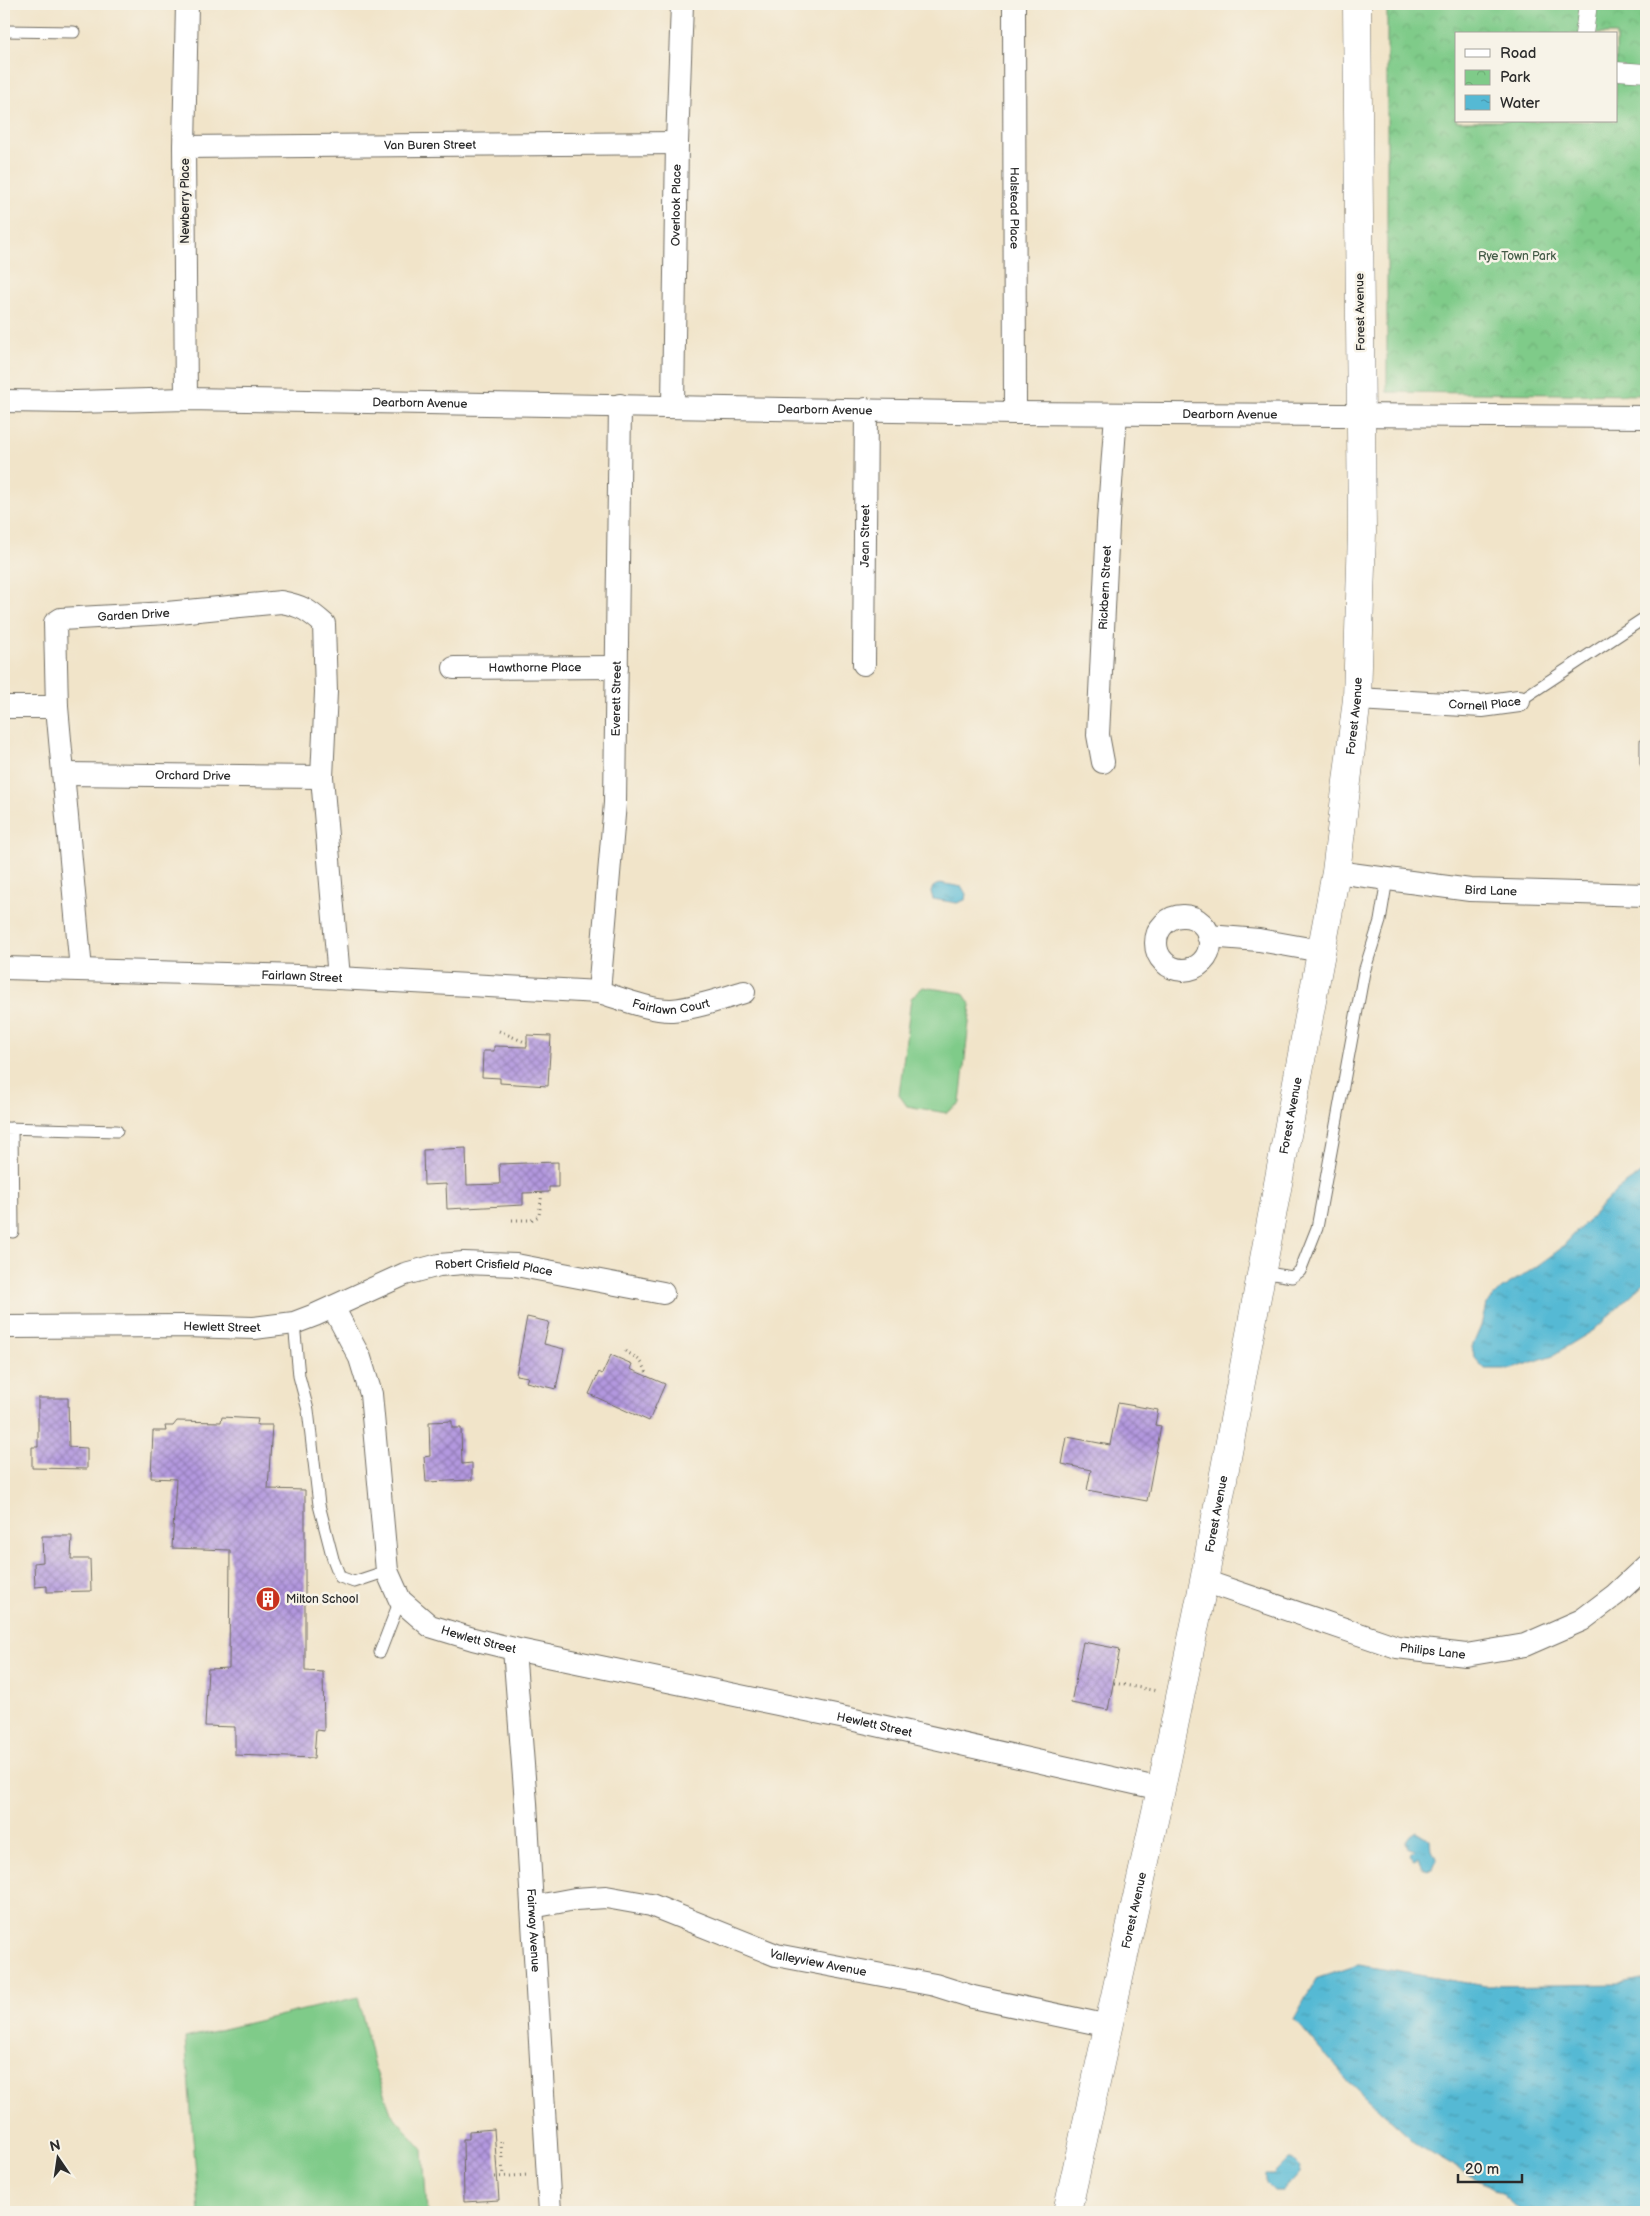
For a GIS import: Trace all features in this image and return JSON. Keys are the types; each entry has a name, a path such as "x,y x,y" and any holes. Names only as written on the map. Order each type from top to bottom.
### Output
{"street":[{"name":"Newberry Place","path":"186,399 184,147 187,4"},
{"name":"Overlook Place","path":"673,405 677,143 682,4"},
{"name":"Halstead Place","path":"1014,4 1015,412"},
{"name":"Forest Avenue","path":"1067,2212 1161,1789 1204,1581 1336,872 1357,699 1362,532 1357,4"},
{"path":"1584,32 1588,4"},
{"path":"1618,71 1646,73"},
{"name":"Van Buren Street","path":"184,147 677,143"},
{"name":"Dearborn Avenue","path":"4,402 186,399 673,405 1116,414 1646,417"},
{"name":"Everett Street","path":"599,992 615,803 620,405"},
{"name":"Jean Street","path":"864,664 866,409"},
{"name":"Rickbern Street","path":"1103,762 1098,735 1108,524 1116,414"},
{"name":"Garden Drive","path":"81,970 65,774 57,707 55,622 61,619 167,614 280,602 295,604 308,609 324,624 326,692 322,777"},
{"name":"Hawthorne Place","path":"454,668 617,667"},
{"name":"Cornell Place","path":"1357,699 1482,706 1519,701"},
{"path":"4,707 57,707"},
{"name":"Orchard Drive","path":"65,774 322,777"},
{"path":"322,777 338,978"},
{"name":"Bird Lane","path":"1336,872 1470,890 1646,895"},
{"path":"1208,936 1259,940 1321,950"},
{"name":"Fairlawn Street","path":"4,968 338,978 599,992"},
{"name":"Fairlawn Court","path":"599,992 644,1005 670,1010 698,1005 744,992"},
{"name":"Robert Crisfield Place","path":"333,1307 405,1274 439,1265 464,1263 516,1265 663,1293"},
{"name":"Hewlett Street","path":"4,1327 185,1326 254,1328 294,1323 333,1307 360,1358 371,1394 386,1571 400,1600 430,1626 514,1649 850,1719 1161,1789"},
{"name":"Philips Lane","path":"1204,1581 1397,1647 1466,1655 1525,1645 1582,1620 1615,1596 1646,1566"},
{"name":"Fairway Avenue","path":"514,1649 550,2212"},
{"name":"Valleyview Avenue","path":"532,1908 574,1900 606,1897 651,1905 776,1955 935,1985 973,1997 1109,2026"}],"lane":[{"path":"4,31 74,32"},
{"name":"Cornell Place","path":"1519,701 1646,617"},
{"path":"1646,742 1646,763"},
{"path":"1262,1272 1292,1277 1300,1271 1317,1228 1364,972 1380,921 1387,879"},
{"path":"13,1232 8,1128 117,1131"},
{"path":"294,1323 299,1376 308,1410 319,1505 333,1559 340,1577 354,1582 386,1571"},
{"path":"380,1652 400,1600"}],"path":[{"path":"499,1031 527,1043"},
{"path":"512,1220 531,1220 540,1216 542,1192"},
{"path":"625,1351 642,1362 646,1367 648,1376"},
{"path":"1114,1683 1180,1696"},
{"path":"501,2142 503,2176"},
{"path":"495,2177 547,2174"}],"green space":[{"name":"Rye Town Park","path":"1387,4 1646,4 1646,395 1387,392"},
{"path":"923,987 963,993 971,1005 960,1103 946,1113 907,1106 899,1095 911,998"},
{"path":"358,1997 374,2066 391,2113 423,2150 427,2212 199,2212 185,2038"}],"water":[{"path":"940,883 962,887 966,894 965,900 957,903 933,899 931,892 933,887"},
{"path":"1646,1170 1646,1281 1594,1330 1553,1355 1512,1369 1485,1369 1474,1357 1472,1347 1481,1326 1486,1304 1501,1289 1559,1250 1617,1190"},
{"path":"1417,1831 1430,1839 1431,1850 1436,1860 1432,1869 1426,1870 1422,1867 1418,1858 1414,1860 1409,1856 1415,1850 1408,1848 1406,1842"},
{"path":"1358,1965 1486,1986 1620,1984 1646,1979 1646,2212 1522,2212 1501,2193 1419,2146 1353,2086 1294,2019 1316,1979"},
{"path":"1288,2160 1293,2160 1300,2167 1299,2172 1282,2191 1274,2191 1266,2183 1266,2174 1274,2174"}],"building":[{"path":"527,1035 551,1036 548,1086 500,1083 500,1078 482,1077 483,1051 494,1051 494,1046 527,1047"},
{"path":"466,1148 467,1185 500,1184 499,1164 558,1162 558,1187 549,1187 549,1192 523,1193 523,1205 447,1209 446,1184 424,1185 423,1150"},
{"path":"527,1317 549,1322 544,1344 564,1349 556,1389 526,1382 528,1377 516,1375"},
{"path":"611,1355 632,1364 630,1369 665,1384 649,1421 589,1394 599,1372 602,1374"},
{"path":"38,1398 68,1398 69,1447 87,1448 87,1469 32,1468 32,1447 38,1447"},
{"path":"1118,1403 1158,1410 1155,1425 1161,1426 1147,1501 1087,1490 1091,1470 1062,1464 1067,1437 1110,1445"},
{"name":"Milton School","path":"222,1417 258,1419 257,1425 272,1425 268,1489 305,1490 305,1671 323,1672 324,1731 316,1730 314,1758 235,1755 235,1727 205,1726 208,1669 229,1668 230,1550 172,1548 176,1479 151,1478 153,1431 166,1431 165,1426 173,1426 177,1421 221,1422"},
{"path":"452,1421 452,1428 461,1428 462,1464 472,1463 472,1480 426,1482 424,1457 430,1456 429,1422"},
{"path":"42,1536 72,1536 71,1559 90,1559 91,1591 47,1592 47,1586 35,1587 34,1563 43,1562"},
{"path":"1083,1642 1120,1649 1108,1710 1071,1703"},
{"path":"494,2129 499,2200 464,2202 463,2139 469,2139 469,2131"}],"place":[{"name":"Milton School","path":"268,1599"}]}
